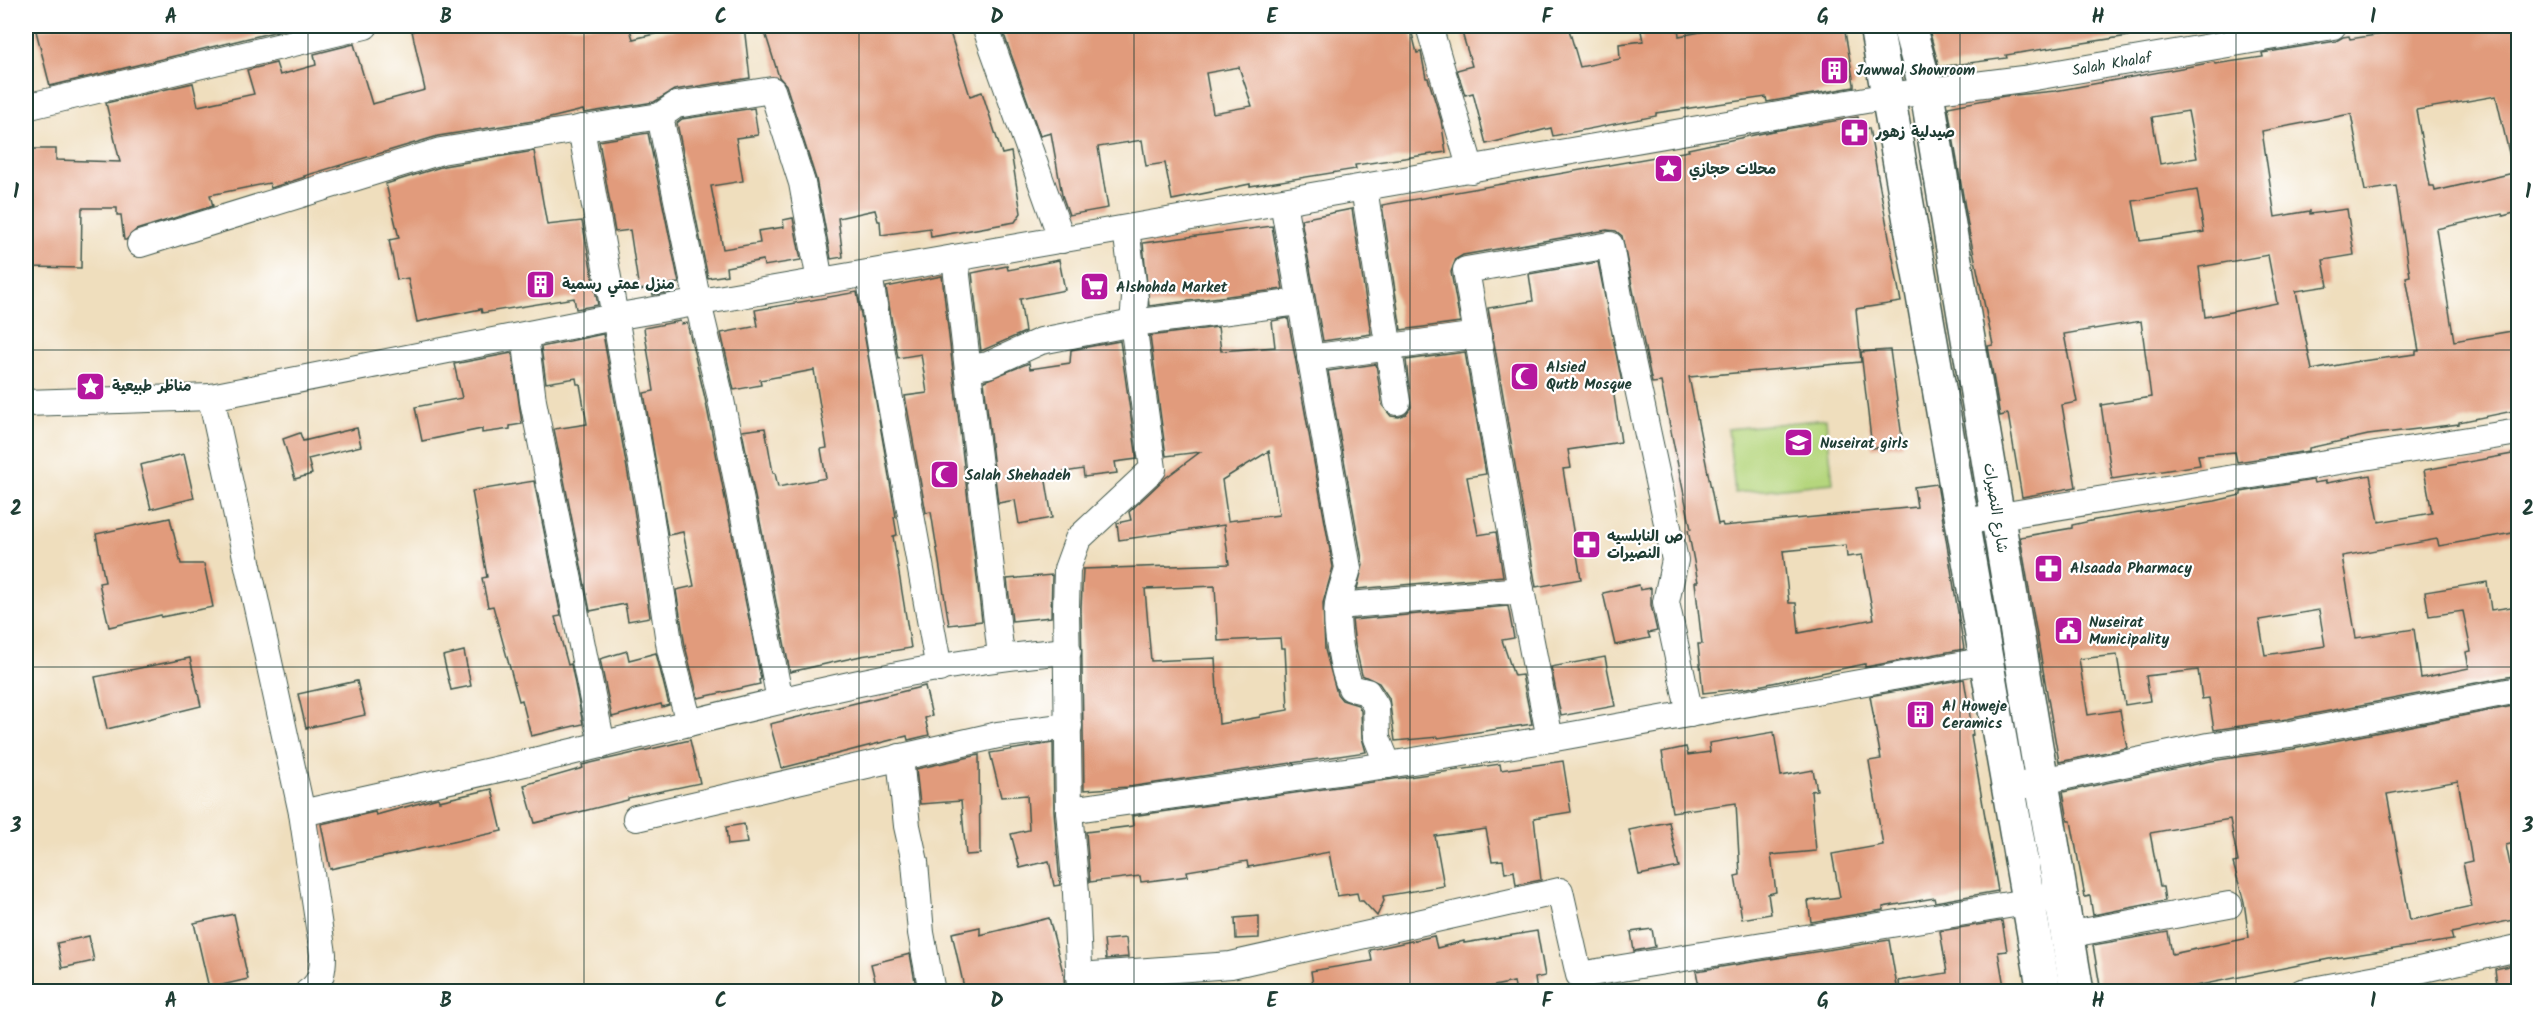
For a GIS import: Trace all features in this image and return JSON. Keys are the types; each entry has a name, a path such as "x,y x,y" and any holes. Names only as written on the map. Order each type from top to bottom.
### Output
{"main road":[{"name":"شارع النصيرات","path":"1876,26 2009,786 2044,899 2067,935 2077,992"},
{"name":"شارع النصيرات","path":"1909,26 1927,93 2041,783 2044,992"}],"street":[{"path":"26,107 365,26"},
{"path":"985,26 1062,240"},
{"path":"1429,26 1471,170"},
{"name":"Salah Khalaf","path":"26,403 211,397 423,353 525,336 614,317 1889,96 1927,93 2023,79 2333,26"},
{"path":"140,244 441,151 660,116 676,105 772,90 802,183 820,281"},
{"path":"660,116 698,303 720,395 780,700"},
{"path":"581,128 648,500 670,649 689,723"},
{"path":"1364,188 1397,402"},
{"path":"1282,202 1348,568 1338,606 1339,631 1347,679 1351,688 1367,692 1376,706 1377,738 1388,765"},
{"path":"1126,229 1135,298 1133,323 1153,469 1078,539 1067,569 1069,810 1080,984 1232,965 1560,891 1579,975 2044,899"},
{"path":"1550,739 1521,590 1466,270 1610,245 1623,319 1675,560 1666,602 1690,714"},
{"path":"955,258 1001,656"},
{"path":"869,274 939,669"},
{"path":"969,368 988,365 1006,354 1041,341 1133,323 1299,302"},
{"path":"1310,358 1478,335"},
{"path":"525,336 533,401 602,745"},
{"path":"211,397 302,813 323,954 322,974 312,990 308,992"},
{"path":"1963,522 2518,432"},
{"path":"1338,606 1521,590"},
{"path":"302,813 602,745 780,700 1001,656 1068,651"},
{"path":"1069,810 1388,765 1550,739 1987,660"},
{"path":"2009,786 2041,783 2208,746 2290,734 2518,690"},
{"path":"636,818 998,735 1069,726"},
{"path":"900,757 907,826 915,862 921,933 932,992"},
{"path":"2067,935 2229,905"},
{"path":"2318,990 2518,948"}],"green space":[{"path":"1826,419 1833,483 1735,493 1728,429"}],"building":[{"path":"58,26 162,26 163,31 185,26 282,26 282,30 50,86 36,31"},
{"path":"434,26 629,26 633,39 688,26 744,26 750,78 674,90 654,102 584,113 583,110 546,119 438,136 271,188 269,183 210,195 213,206 136,230 126,240 124,240 121,215 117,215 117,208 82,208 81,268 30,267 31,246 26,246 30,149 56,149 56,160 120,162 106,103 193,83 198,106 254,94 247,70 276,63 280,75 316,65 314,54 354,44 372,104 425,90 412,31"},
{"path":"763,26 948,26 970,96 982,92 1002,154 1011,152 1021,213 1015,222 931,237 930,228 881,235 880,221 878,221 875,210 838,218 843,257 831,259 816,179 786,85 779,77"},
{"path":"1001,26 1410,26 1417,53 1421,52 1426,78 1428,78 1441,120 1446,152 1355,165 1356,169 1250,186 1250,184 1172,200 1165,163 1146,166 1142,140 1098,147 1108,208 1069,215 1062,195 1051,133 1040,136","holes":["1239,67 1252,106 1213,113 1206,73"]},
{"path":"1460,26 1568,26 1580,67 1620,59 1619,44 1643,41 1640,26 1678,26 1679,36 1732,26 1844,26 1854,87 1767,102 1766,97 1656,113 1656,116 1553,136 1551,128 1486,144 1473,93 1465,95 1457,70 1472,66"},
{"path":"1928,26 2127,26 2128,36 2006,55 2007,58 1939,67"},
{"path":"2436,26 2518,26 2518,161 2511,162 2496,96 2416,110 2430,186 2434,186 2435,191 2518,172 2518,212 2436,229 2454,341 2518,330 2518,410 2459,422 2459,424 2368,435 2309,448 2309,451 2237,462 2235,452 2198,455 2200,465 2112,479 2101,405 2151,397 2141,321 2064,334 2077,402 2062,405 2076,487 2022,497 2008,414 2000,416 1988,346 1993,345 1969,231 1948,107 2005,96 2055,91 2214,62 2215,64 2263,57 2262,53 2336,41 2349,36 2350,39","holes":["2188,111 2197,158 2160,164 2152,117","2351,114 2365,191 2396,186 2410,276 2406,277 2419,351 2416,351 2416,354 2312,370 2296,291 2328,286 2323,260 2354,255 2347,209 2310,214 2310,211 2275,217 2262,131","2197,190 2204,232 2140,241 2133,201","2268,255 2277,303 2205,317 2199,267"]},
{"path":"754,108 758,135 736,138 743,181 711,186 723,249 760,243 758,231 784,227 783,220 793,218 801,260 764,266 763,260 726,267 727,275 708,278 677,123 682,119"},
{"path":"1858,117 1860,130 1869,128 1901,302 1856,309 1861,362 1689,377 1718,524 1722,523 1723,526 1917,507 1914,487 1937,484 1964,649 1865,667 1865,664 1748,688 1703,693 1698,644 1702,644 1695,582 1698,582 1688,530 1691,529 1661,382 1652,383 1622,236 1616,231 1607,230 1463,255 1456,259 1451,272 1460,322 1401,330 1382,205 1689,151 1688,149 1773,131","holes":["1846,545 1847,557 1862,555 1874,619 1799,633 1796,603 1789,603 1783,551"]},
{"path":"648,133 679,283 671,284 673,292 653,295 651,288 639,290 630,230 615,232 599,141"},
{"path":"534,151 547,225 582,221 598,305 576,309 574,298 482,313 481,309 417,322 408,278 397,280 389,240 399,238 386,184 444,166"},
{"path":"1352,209 1371,334 1323,341 1301,219"},
{"path":"1272,226 1283,289 1149,306 1143,243"},
{"path":"1059,260 1065,290 1020,299 1025,332 981,351 972,273 1007,266 1008,270"},
{"path":"1598,262 1623,388 1613,389 1621,442 1568,450 1571,468 1563,469 1581,579 1536,587 1488,308 1533,301 1529,274"},
{"path":"942,276 982,621 949,625 931,512 926,513 905,396 927,393 921,354 898,358 886,287"},
{"path":"857,292 896,517 894,517 897,535 893,536 911,648 861,656 790,672 742,431 765,428 773,473 775,473 778,487 826,478 821,449 827,448 814,370 760,380 761,385 734,390 721,333 758,326 755,310"},
{"path":"1288,318 1333,567 1323,603 1325,650 1337,694 1342,700 1358,705 1361,711 1362,738 1366,752 1128,787 1084,790 1081,608 1083,569 1229,564 1224,525 1119,540 1117,523 1131,520 1129,512 1164,479 1200,452 1166,456 1150,336 1218,327 1221,351 1275,347 1272,321","holes":["1269,451 1279,515 1228,521 1222,480","1215,586 1218,641 1280,638 1281,648 1285,648 1288,710 1219,724 1215,658 1151,661 1145,589"]},
{"path":"680,321 681,324 687,323 705,398 761,679 760,684 698,698 685,646 676,590 694,586 683,532 668,535 644,393 654,391 644,328"},
{"path":"603,334 633,502 650,617 628,621 625,604 590,611 554,429 587,424 580,384 577,384 576,378 546,383 541,347"},
{"path":"1120,341 1137,459 1115,462 1117,473 1084,477 1083,469 1045,475 1052,518 1019,524 1015,500 998,503 984,381 1029,363 1030,369 1070,363 1071,350"},
{"path":"1890,350 1903,445 1872,448 1861,352"},
{"path":"1465,352 1486,474 1467,477 1478,535 1496,532 1503,576 1357,589 1363,565 1328,371 1376,364 1382,405 1391,416 1399,417 1406,414 1411,407 1406,360"},
{"path":"512,353 522,424 510,426 510,429 482,433 482,429 422,441 415,407 462,398 454,364"},
{"path":"357,428 361,446 308,459 312,474 295,479 283,439 300,433 303,441"},
{"path":"2518,453 2518,532 2439,546 2437,539 2342,556 2356,638 2414,629 2421,678 2469,668 2466,652 2471,651 2463,611 2429,616 2425,592 2487,582 2491,610 2518,606 2518,675 2287,719 2214,730 2209,698 2202,699 2198,670 2146,676 2150,701 2125,705 2117,655 2079,659 2088,715 2120,710 2127,748 2059,762 2020,537 2072,528 2072,525 2095,520 2215,501 2241,495 2241,492 2313,480 2314,483 2326,481 2326,483 2370,475 2379,522 2432,513 2424,470","holes":["2319,610 2325,646 2265,655 2259,620"]},
{"path":"184,454 194,498 151,509 140,465"},
{"path":"534,481 561,616 555,617 568,665 571,664 583,724 531,736 493,606 488,607 482,578 487,577 472,491"},
{"path":"170,518 181,564 204,564 213,607 161,617 161,615 109,627 99,583 105,582 96,534"},
{"path":"1052,575 1051,617 1012,621 1007,579"},
{"path":"1639,585 1640,590 1651,588 1651,605 1657,631 1648,633 1650,638 1615,645 1603,593"},
{"path":"1508,606 1514,638 1502,640 1514,676 1522,675 1532,724 1438,738 1395,741 1389,698 1379,683 1362,675 1352,620"},
{"path":"464,651 471,686 451,690 443,656"},
{"path":"627,651 629,660 656,653 669,705 662,707 661,704 612,717 600,659"},
{"path":"1605,657 1615,706 1561,716 1551,667"},
{"path":"190,658 201,706 107,729 95,677"},
{"path":"1964,679 1973,735 1971,736 1998,891 1935,902 1934,898 1883,907 1883,910 1811,922 1808,901 1840,897 1832,854 1883,845 1869,761 1881,759 1870,696"},
{"path":"357,681 365,715 306,728 298,694"},
{"path":"925,686 932,716 925,718 929,735 908,740 907,736 782,768 770,724"},
{"path":"2518,705 2518,842 2506,845 2518,903 2518,919 2451,933 2453,940 2329,959 2180,989 2180,992 2101,992 2093,945 2168,932 2172,954 2249,938 2244,902 2233,863 2238,862 2230,819 2150,833 2160,887 2163,887 2165,901 2093,915 2090,896 2085,897 2071,821 2068,821 2063,792 2211,761 2293,749","holes":["2458,781 2472,861 2463,863 2472,907 2410,920 2387,794"]},
{"path":"1774,732 1781,776 1813,770 1817,790 1811,791 1816,851 1771,855 1776,892 1768,894 1771,914 1742,919 1735,876 1740,875 1736,803 1672,812 1662,752 1686,747 1688,755 1710,752 1709,743"},
{"path":"690,740 700,783 628,798 628,800 535,823 524,785 583,768 582,765"},
{"path":"1053,743 1054,811 1060,885 1054,886 1049,861 1020,868 1011,834 1029,830 1027,795 1001,797 990,753"},
{"path":"979,755 980,854 966,855 961,801 920,804 916,769"},
{"path":"1563,761 1571,812 1534,818 1541,880 1516,885 1514,871 1505,873 1503,860 1492,861 1486,829 1435,836 1444,886 1383,896 1384,901 1377,916 1363,901 1359,901 1357,893 1337,896 1329,852 1248,867 1247,861 1187,871 1188,876 1141,882 1140,876 1090,882 1086,832 1133,826 1132,816 1500,764 1501,770"},
{"path":"492,789 502,831 330,869 321,824 375,812 376,815 438,798 439,801"},
{"path":"1669,822 1679,867 1639,875 1629,830"},
{"path":"744,824 747,843 728,845 726,827"},
{"path":"234,914 248,979 209,988 194,923"},
{"path":"1259,916 1259,938 1236,939 1235,918"},
{"path":"1049,918 1064,976 1065,992 965,992 952,933 980,927 980,935"},
{"path":"2002,921 2007,951 1998,952 2005,992 1900,992 1899,981 1947,973 1940,931"},
{"path":"1652,929 1655,947 1634,951 1631,932"},
{"path":"1537,931 1545,976 1535,978 1537,992 1516,992 1514,982 1465,992 1314,992 1311,971 1372,961 1370,950 1434,936 1437,948 1464,941 1464,943"},
{"path":"89,936 94,961 62,968 57,943"},
{"path":"1126,938 1128,957 1106,959 1104,940"},
{"path":"1889,940 1898,992 1700,992 1696,971"},
{"path":"910,954 917,992 878,992 871,964"},
{"path":"2518,964 2518,992 2498,992 2495,969"}],"place":[{"name":"Jawwal Showroom","path":"1835,70"},
{"name":"صيدلية زهور","path":"1855,132"},
{"name":"محلات حجازي","path":"1668,169"},
{"name":"منزل عمتي رسمية","path":"541,284"},
{"name":"Alshohda Market","path":"1095,287"},
{"name":"Alsied Qutb Mosque","path":"1525,376"},
{"name":"مناظر طبيعية","path":"91,386"},
{"name":"Nuseirat girls","path":"1799,443"},
{"name":"Salah Shehadeh","path":"944,475"},
{"name":"ص النابلسيه النصيرات","path":"1586,545"},
{"name":"Alsaada Pharmacy","path":"2049,568"},
{"name":"Nuseirat Municipality","path":"2068,631"},
{"name":"Al Howeje Ceramics","path":"1921,715"}]}
